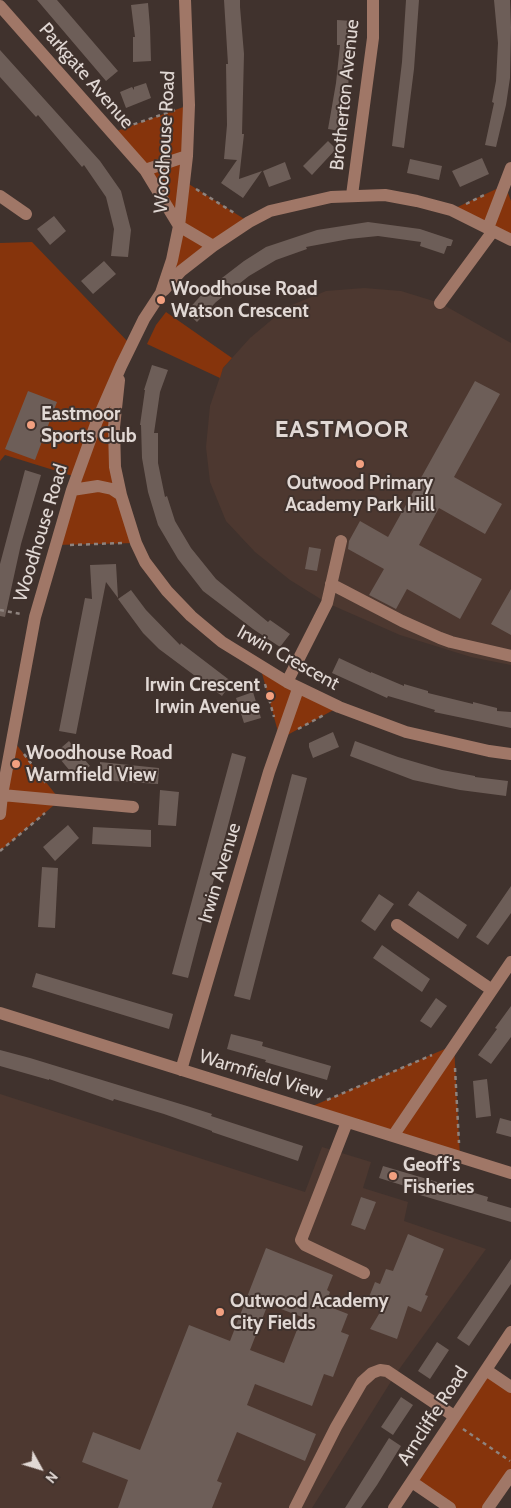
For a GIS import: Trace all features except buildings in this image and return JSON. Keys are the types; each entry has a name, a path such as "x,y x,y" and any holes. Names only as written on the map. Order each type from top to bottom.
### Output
{"street":[{"name":"Woodhouse Road","path":"0,814 35,617 72,490 121,366 144,319 161,293 172,260 179,226 187,156 189,105 185,0"},
{"name":"Brotherton Avenue","path":"352,195 373,38 373,0"},
{"name":"Parkgate Avenue","path":"0,6 145,170 179,226 212,246"},
{"path":"145,170 187,156"},
{"path":"440,303 491,229 511,168"},
{"path":"161,293 181,271 212,246 249,222 270,211 331,197 385,195 416,200 451,210 511,240"},
{"path":"0,196 26,214"},
{"name":"Irwin Crescent","path":"121,366 114,427 115,467 121,496 136,543 145,562 167,591 191,616 222,642 292,686 339,708 406,732 489,751 511,754"},
{"path":"72,490 98,486 112,489 121,496"},
{"name":"Irwin Avenue","path":"181,1070 270,772 292,686 327,603 342,541"},
{"path":"331,584 402,621 440,638 511,656"},
{"path":"2,795 133,807"},
{"path":"396,924 492,990"},
{"path":"393,1136 511,962"},
{"name":"Warmfield View","path":"0,1013 511,1173"},
{"path":"347,1122 301,1240 305,1245 364,1273"},
{"name":"Arncliffe Road","path":"394,1508 511,1332"},
{"path":"296,1508 336,1427 362,1382 372,1373 380,1370 387,1371 453,1419"},
{"name":"Arncliffe Road","path":"486,1370 511,1387"},
{"path":"488,1508 511,1475"},
{"name":"Arncliffe Road","path":"412,1482 450,1508"}],"path":[{"path":"111,133 189,105"},
{"path":"184,181 249,222"},
{"path":"56,545 136,543"},
{"path":"0,610 35,617"},
{"path":"453,1419 511,1461"}],"shaded area":[{"path":"189,105 184,181 249,222 161,293 179,226 111,133"},
{"path":"505,185 511,201 511,240 451,210"},
{"path":"32,242 131,345 121,366 115,467 136,543 56,545 76,477 5,455 0,461 0,243"},
{"name":"Outwood Primary Academy Park Hill","path":"364,288 401,291 440,303 511,343 511,665 471,657 400,635 327,603 290,580 255,552 226,521 210,482 206,447 210,406 223,368 250,338 287,307 326,291"},
{"path":"166,312 232,358 223,368 220,378 147,344 156,325"},
{"path":"260,666 339,707 280,739"},
{"path":"12,739 60,800 0,851 0,814"},
{"path":"454,1045 460,1157 308,1108"},
{"name":"Outwood Academy City Fields","path":"0,1094 305,1192 322,1147 371,1162 363,1188 408,1202 404,1221 486,1249 395,1375 312,1508 0,1508"},
{"path":"486,1370 511,1387 511,1475 488,1508 450,1508 412,1482"}],"place":[{"name":"Woodhouse Road Watson Crescent","path":"161,300"},
{"name":"Eastmoor Sports Club","path":"31,425"},
{"name":"Outwood Primary Academy Park Hill","path":"360,464"},
{"name":"Irwin Crescent Irwin Avenue","path":"270,696"},
{"name":"Woodhouse Road Warmfield View","path":"16,764"},
{"name":"Geoff's Fisheries","path":"393,1176"},
{"name":"Outwood Academy City Fields","path":"220,1312"}],"district":[{"name":"EASTMOOR","path":"342,430"}]}
